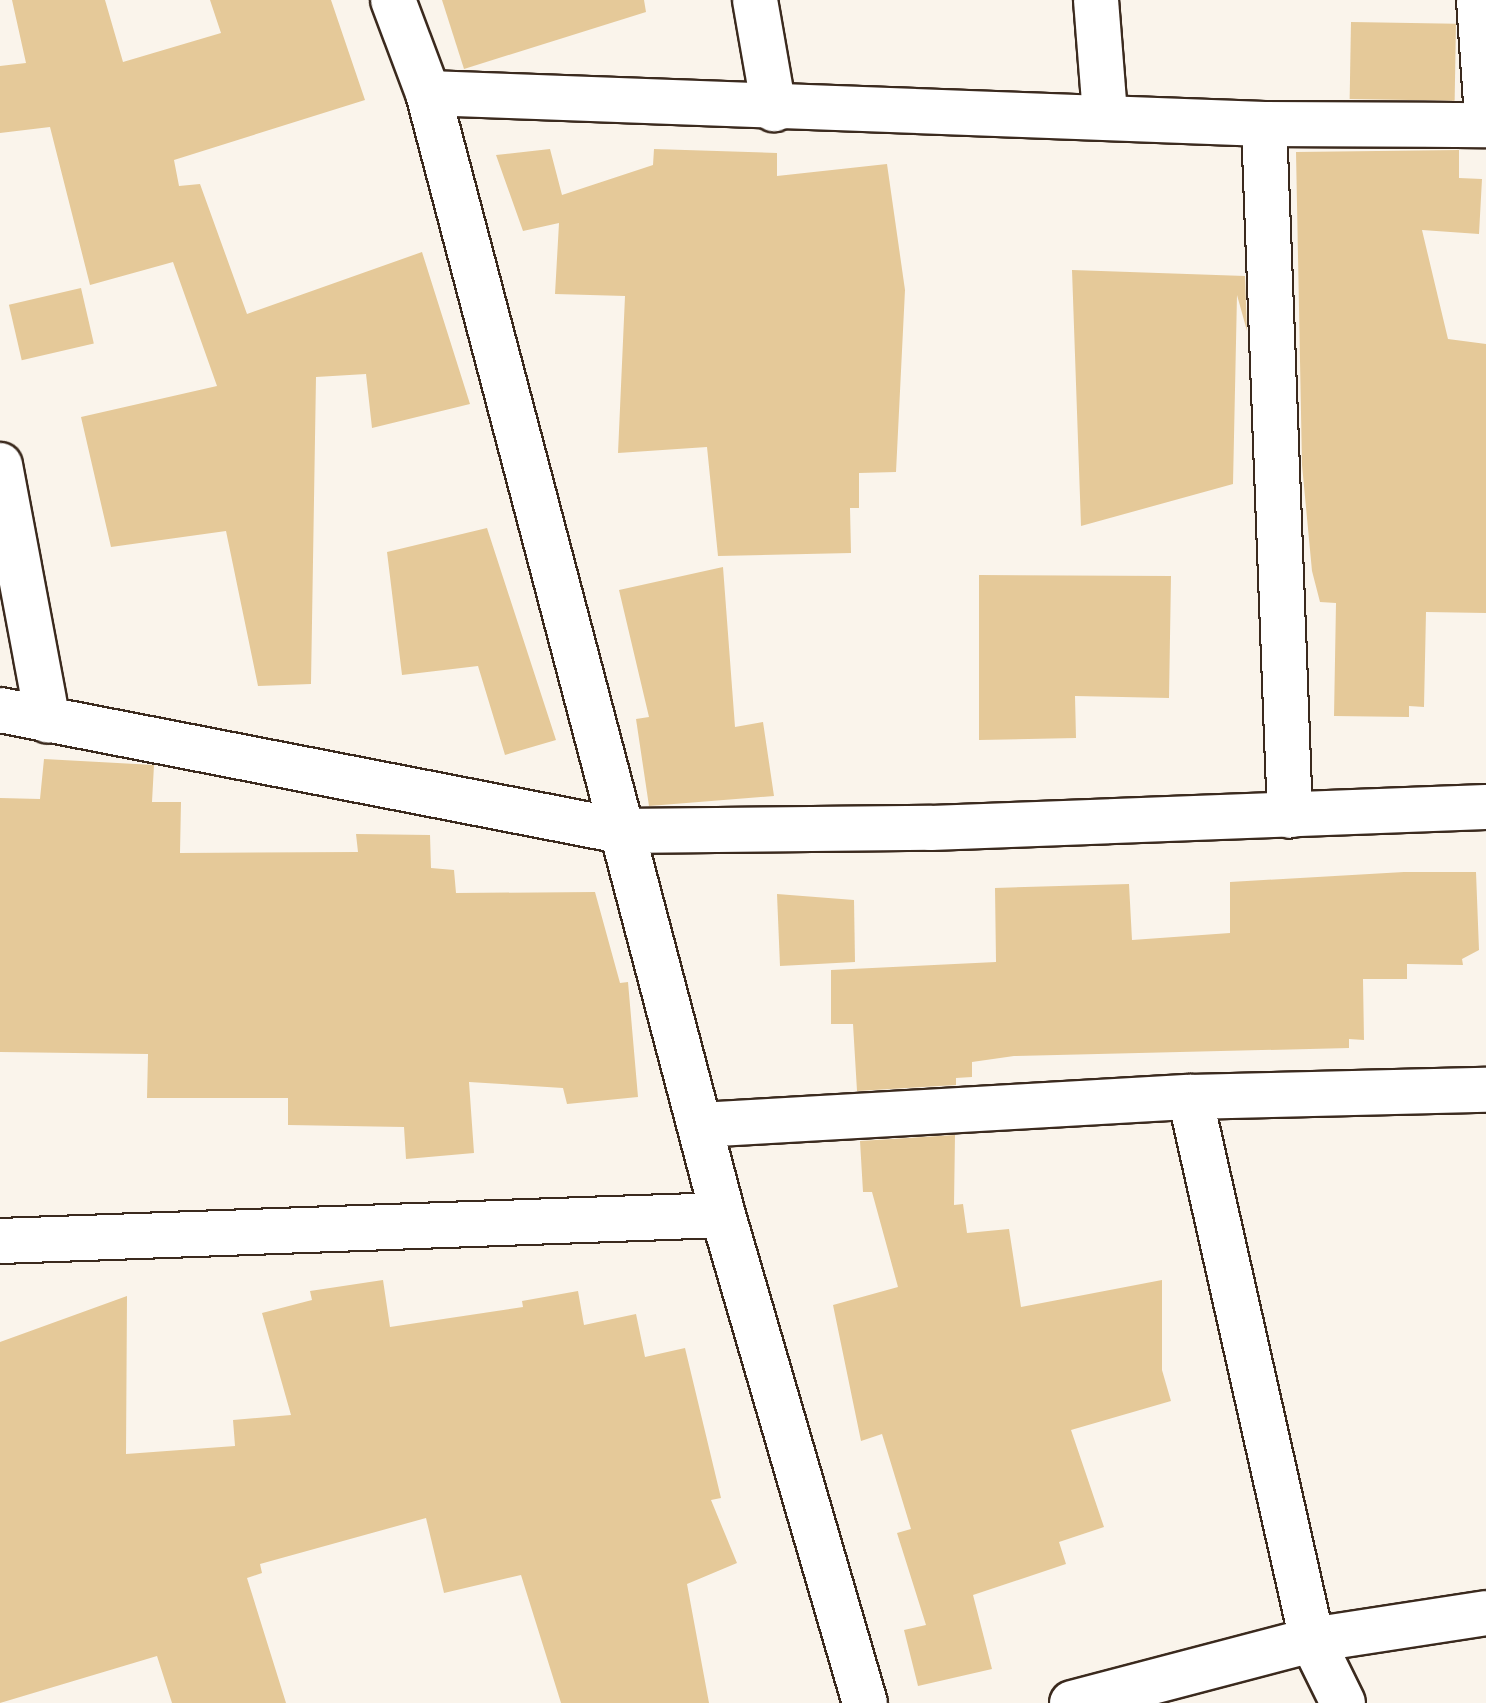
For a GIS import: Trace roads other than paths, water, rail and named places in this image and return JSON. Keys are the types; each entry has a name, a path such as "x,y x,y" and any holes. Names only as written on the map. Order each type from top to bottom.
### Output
{"street":[{"path":"393,0 428,93 723,1215 865,1703"},
{"path":"755,0 774,109"},
{"path":"1096,0 1105,114"},
{"path":"1479,0 1486,102"},
{"path":"428,93 774,109 1105,114 1264,124 1486,125"},
{"path":"1264,124 1290,816"},
{"path":"0,465 48,721"},
{"path":"0,710 621,831 1290,816 1486,807"},
{"path":"700,1125 1190,1097 1486,1090"},
{"path":"1190,1097 1312,1640 1343,1703"},
{"path":"0,1241 723,1215"},
{"path":"1072,1703 1312,1640 1486,1613"}]}
